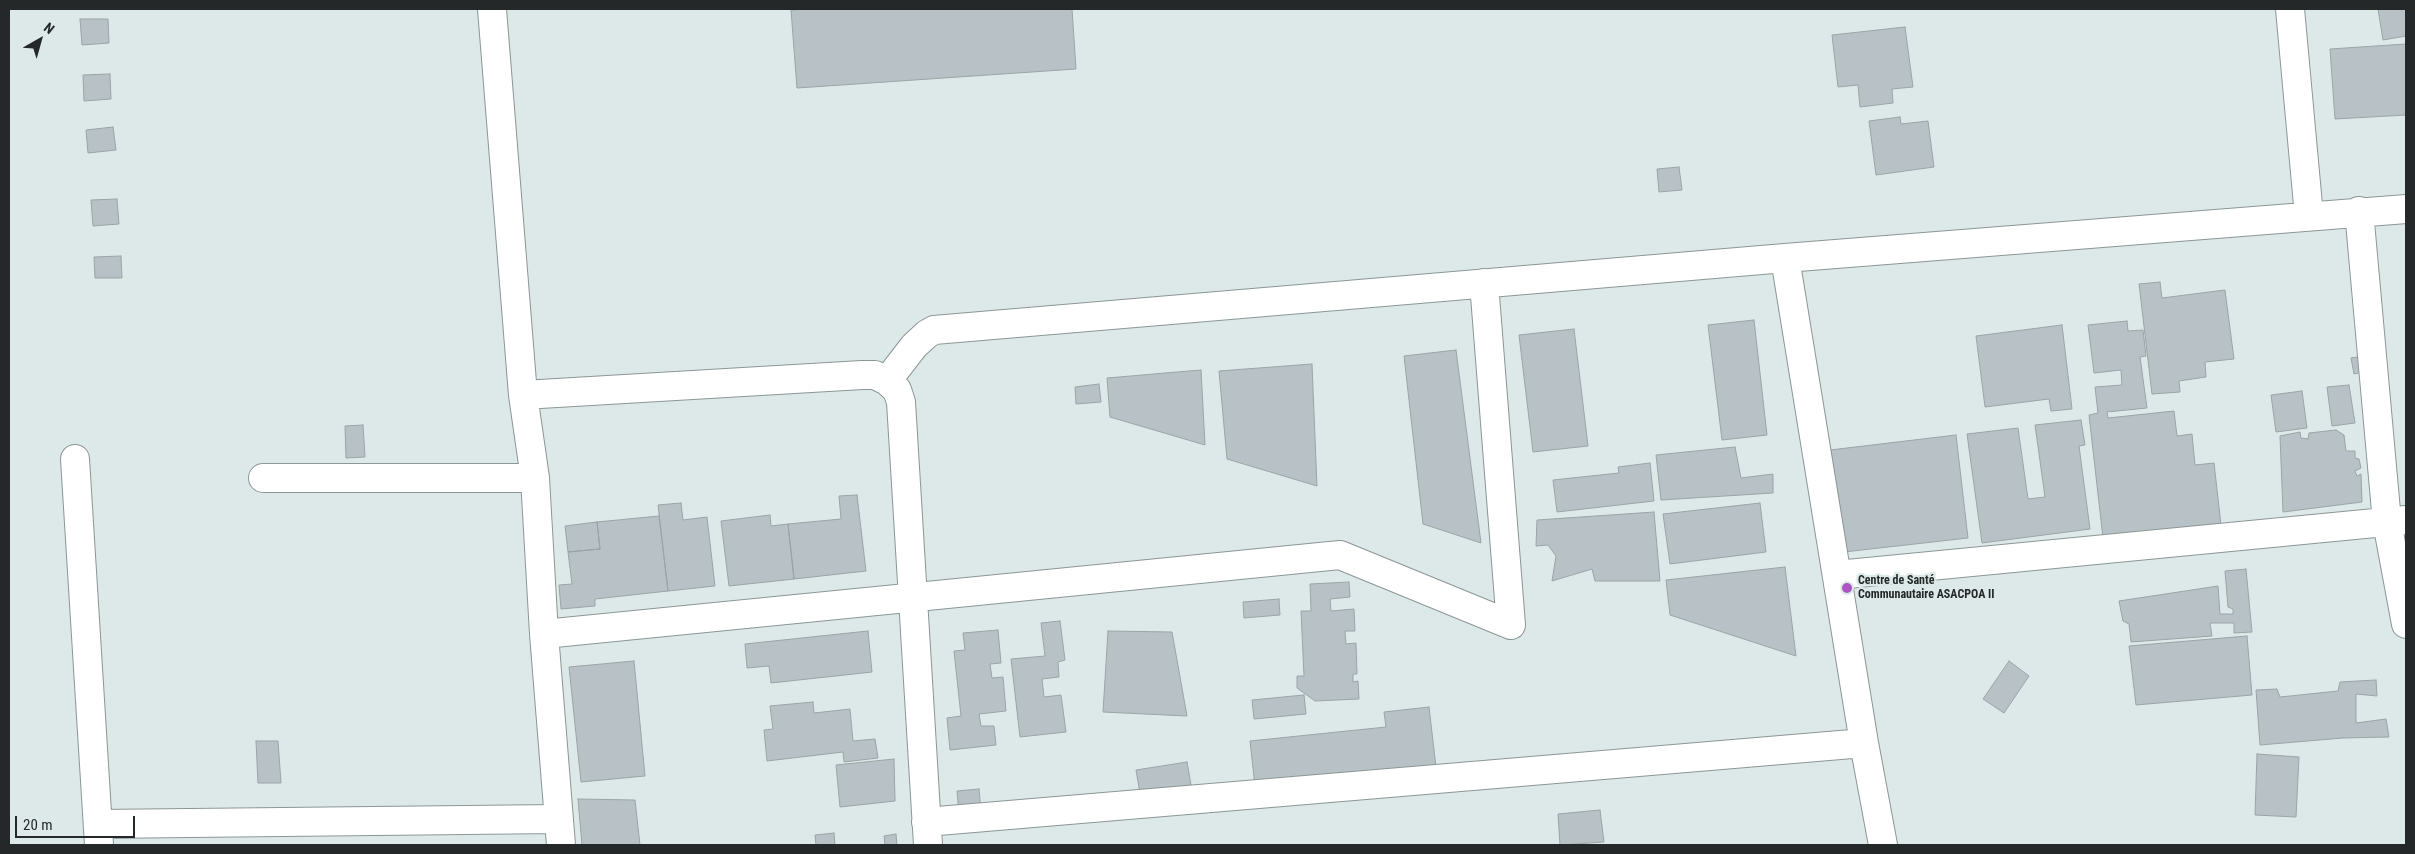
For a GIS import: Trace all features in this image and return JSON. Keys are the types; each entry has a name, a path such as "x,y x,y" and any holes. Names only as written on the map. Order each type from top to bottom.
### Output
{"street":[{"path":"492,9 523,395 535,478 544,634 561,845"},
{"path":"2290,9 2309,216"},
{"path":"887,381 914,346 934,330 1785,258 2406,209"},
{"path":"2359,212 2397,521 2406,624"},
{"path":"1785,258 1864,743 1883,845"},
{"path":"544,634 1340,555 1510,625 1484,283"},
{"path":"523,395 862,375 874,375 887,381 897,390 901,402 927,834 1864,743"},
{"path":"75,459 99,834 558,818"},
{"path":"263,478 535,478"},
{"path":"1837,575 2397,521"}],"building":[{"path":"1072,9 1076,69 797,88 791,10"},
{"path":"2378,9 2406,9 2406,36 2383,40"},
{"path":"80,19 108,19 109,43 82,45"},
{"path":"1905,27 1913,87 1892,89 1893,103 1860,107 1858,85 1838,87 1832,35"},
{"path":"2406,44 2406,115 2335,119 2330,49"},
{"path":"110,74 111,99 84,101 83,75"},
{"path":"1900,117 1901,124 1928,121 1934,167 1876,175 1869,121"},
{"path":"113,127 116,150 88,153 86,130"},
{"path":"1679,167 1682,190 1659,192 1657,169"},
{"path":"117,199 119,224 93,226 91,200"},
{"path":"121,256 122,278 95,278 94,257"},
{"path":"2160,282 2162,298 2225,290 2234,359 2205,362 2206,377 2179,381 2180,392 2152,394 2139,284"},
{"path":"1754,320 1767,435 1722,440 1708,325"},
{"path":"2127,321 2128,331 2143,330 2146,356 2140,357 2147,408 2107,412 2108,418 2174,411 2177,436 2192,434 2195,465 2214,463 2221,525 2103,538 2089,415 2098,413 2095,387 2122,385 2121,370 2094,373 2088,325"},
{"path":"2062,325 2072,409 2051,411 2049,399 1985,407 1976,336"},
{"path":"1574,329 1588,446 1533,452 1519,335"},
{"path":"1456,350 1481,543 1423,524 1404,356"},
{"path":"2365,356 2368,371 2354,374 2351,358"},
{"path":"1312,364 1317,486 1227,459 1219,371"},
{"path":"1201,370 1205,445 1110,417 1107,378"},
{"path":"1099,384 1101,402 1076,404 1075,387"},
{"path":"2349,385 2355,423 2332,426 2327,387"},
{"path":"2302,391 2307,428 2276,432 2271,395"},
{"path":"2081,420 2085,445 2079,446 2090,529 1982,543 1967,434 2018,428 2028,499 2045,497 2035,425"},
{"path":"363,425 365,457 346,458 345,426"},
{"path":"2336,430 2344,435 2346,451 2355,451 2355,458 2359,459 2361,468 2355,471 2357,476 2361,474 2362,502 2283,512 2280,436 2300,432 2301,438 2308,439 2309,433"},
{"path":"1956,435 1968,538 1844,552 1830,450"},
{"path":"1735,447 1741,478 1773,474 1773,493 1661,500 1656,455"},
{"path":"1650,463 1654,501 1557,512 1553,480 1619,473 1618,467"},
{"path":"857,495 866,571 794,579 788,524 841,519 839,496"},
{"path":"681,503 683,520 707,517 715,586 668,591 658,505"},
{"path":"1760,503 1766,552 1670,564 1663,514"},
{"path":"1654,512 1660,581 1595,581 1592,569 1552,581 1556,556 1548,545 1536,546 1537,520"},
{"path":"770,515 771,526 788,524 794,579 729,586 721,521"},
{"path":"659,516 668,591 595,599 595,606 561,609 559,585 572,584 568,552 600,549 597,522"},
{"path":"597,522 600,549 568,552 565,526"},
{"path":"1785,567 1796,656 1670,615 1666,580"},
{"path":"2246,569 2252,632 2234,633 2234,623 2210,623 2212,636 2131,642 2129,624 2123,621 2119,601 2218,586 2220,614 2233,614 2233,609 2228,607 2225,571"},
{"path":"1349,582 1350,597 1330,599 1331,611 1354,609 1355,631 1345,631 1346,644 1356,643 1357,674 1353,674 1353,682 1358,681 1359,699 1315,701 1297,688 1297,676 1304,676 1301,611 1311,611 1310,584"},
{"path":"1279,599 1280,615 1244,618 1243,602"},
{"path":"1060,621 1065,660 1058,662 1059,677 1042,679 1044,697 1061,695 1066,732 1020,737 1011,659 1045,656 1041,623"},
{"path":"998,630 1001,663 990,664 992,678 1003,677 1006,711 979,714 981,726 994,726 996,745 950,750 947,718 961,716 954,651 965,650 963,633"},
{"path":"868,631 872,672 771,683 769,666 747,668 745,644"},
{"path":"1108,631 1172,632 1187,716 1103,712"},
{"path":"2247,636 2252,695 2136,705 2129,646"},
{"path":"634,661 645,776 581,782 569,667"},
{"path":"2009,661 2029,676 2004,713 1983,699"},
{"path":"2376,680 2377,696 2356,694 2356,723 2386,719 2389,737 2343,738 2260,745 2256,690 2277,689 2280,697 2338,691 2340,682"},
{"path":"1304,695 1306,714 1254,719 1252,700"},
{"path":"813,702 814,713 850,709 853,741 875,739 878,758 844,762 843,752 767,761 764,730 773,729 770,706"},
{"path":"1429,707 1436,767 1255,786 1250,741 1386,727 1384,712"},
{"path":"256,741 278,741 281,783 258,783"},
{"path":"2257,754 2299,757 2296,817 2255,815"},
{"path":"894,759 895,801 840,807 836,765"},
{"path":"1187,762 1191,785 1140,793 1136,770"},
{"path":"979,789 981,812 959,814 957,791"},
{"path":"578,799 635,800 640,845 582,845"},
{"path":"1600,810 1604,842 1560,845 1558,814"},
{"path":"834,833 835,845 816,845 815,835"},
{"path":"896,834 897,845 885,845 884,836"}],"place":[{"name":"Centre de Santé Communautaire ASACPOA II","path":"1847,588"}]}
